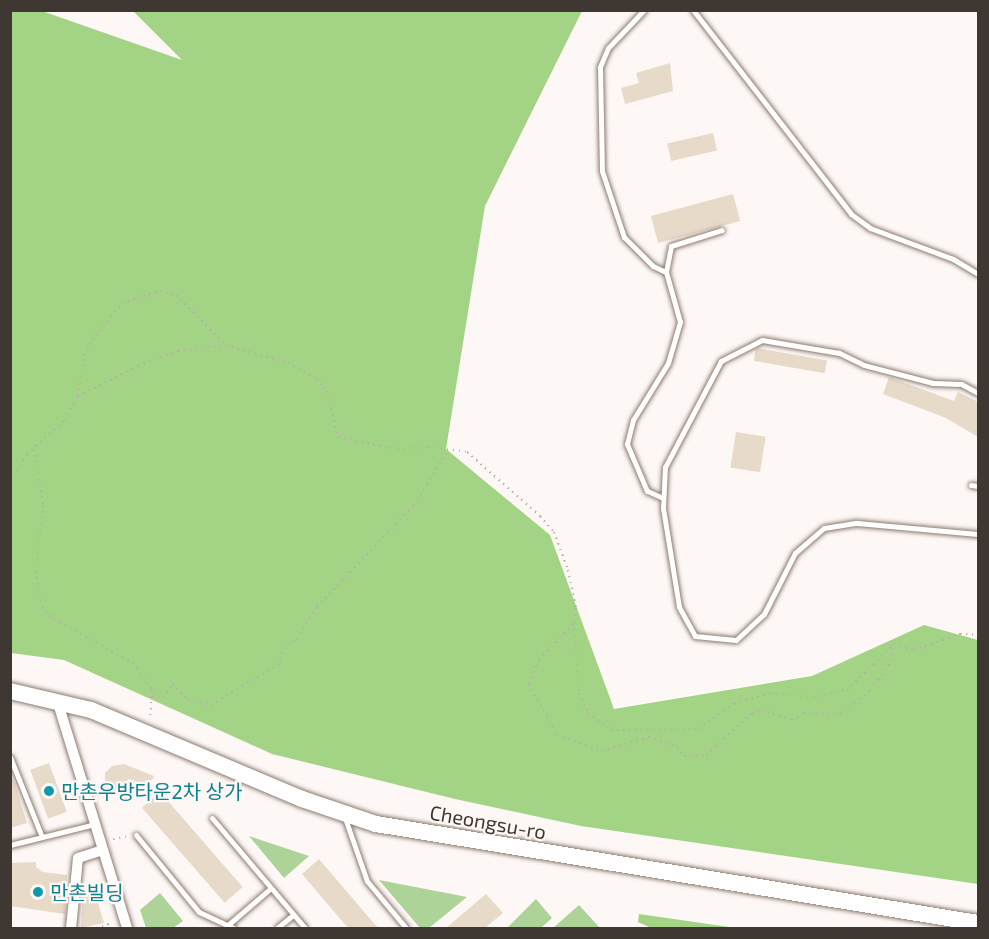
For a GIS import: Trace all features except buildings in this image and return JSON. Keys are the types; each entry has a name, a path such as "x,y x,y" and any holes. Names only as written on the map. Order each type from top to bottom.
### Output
{"main road":[{"name":"Cheongsu-ro","path":"10,690 57,699 376,824 549,855 978,923"}],"street":[{"path":"57,699 127,928"},
{"path":"71,928 78,858 103,850"}],"lane":[{"path":"644,10 608,48 600,67 602,171 624,237 653,266 666,272"},
{"path":"693,10 851,214 870,228 953,259 978,274"},
{"path":"663,498 647,491 627,444 633,420 668,363 680,322 666,272 670,246 722,230"},
{"path":"978,393 961,384 933,383 864,364 839,353 762,340 721,361 665,467 663,498 678,607 695,636 735,640 764,614 795,553 824,528 857,523 978,534"},
{"path":"971,485 978,486"},
{"path":"10,757 42,837"},
{"path":"343,813 367,881 406,928"},
{"path":"212,818 305,928"},
{"path":"10,845 95,824"},
{"path":"136,835 199,912 231,926 271,888"},
{"path":"277,928 293,915"}],"path":[{"path":"10,481 34,448 65,420 78,396 92,340 122,303 160,291 176,295 226,345"},
{"path":"78,396 138,366 178,351 226,345 288,363 317,379 327,391 338,437 397,449 448,449 467,452 480,461 554,532 570,579 576,608 574,623 579,693 588,712 611,730 699,729 743,700 771,693 813,697 847,690 894,644"},
{"path":"34,448 43,505 36,571 42,607 54,619 128,658 152,690 149,735"},
{"path":"152,697 164,698 172,684 188,700 211,705 278,665 284,648 297,639 317,607 414,505 448,449"},
{"path":"574,623 538,660 529,684 557,735 602,751 649,737 677,747 684,756 706,755 752,713 762,710 792,720 804,713 840,714 871,690 891,661 894,644"},
{"path":"894,644 914,650 960,634 978,634"},
{"path":"110,840 136,835"},
{"path":"96,928 109,924"}],"green space":[{"path":"11,10 42,11 182,60 133,11 582,11 485,206 446,449 550,535 614,709 812,676 924,625 978,640 978,884 581,826 455,799 272,754 64,660 11,653"},
{"path":"249,836 309,856 284,878"},
{"path":"379,880 467,897 429,928 420,928"},
{"path":"160,893 183,921 173,928 146,928 140,910"},
{"path":"536,899 552,918 541,928 507,928"},
{"path":"579,905 600,928 553,928"},
{"path":"639,914 736,928 651,928 638,922"}],"place":[{"name":"만촌우방타운2차 상가","path":"49,791"},
{"name":"만촌빌딩","path":"38,892"}]}
